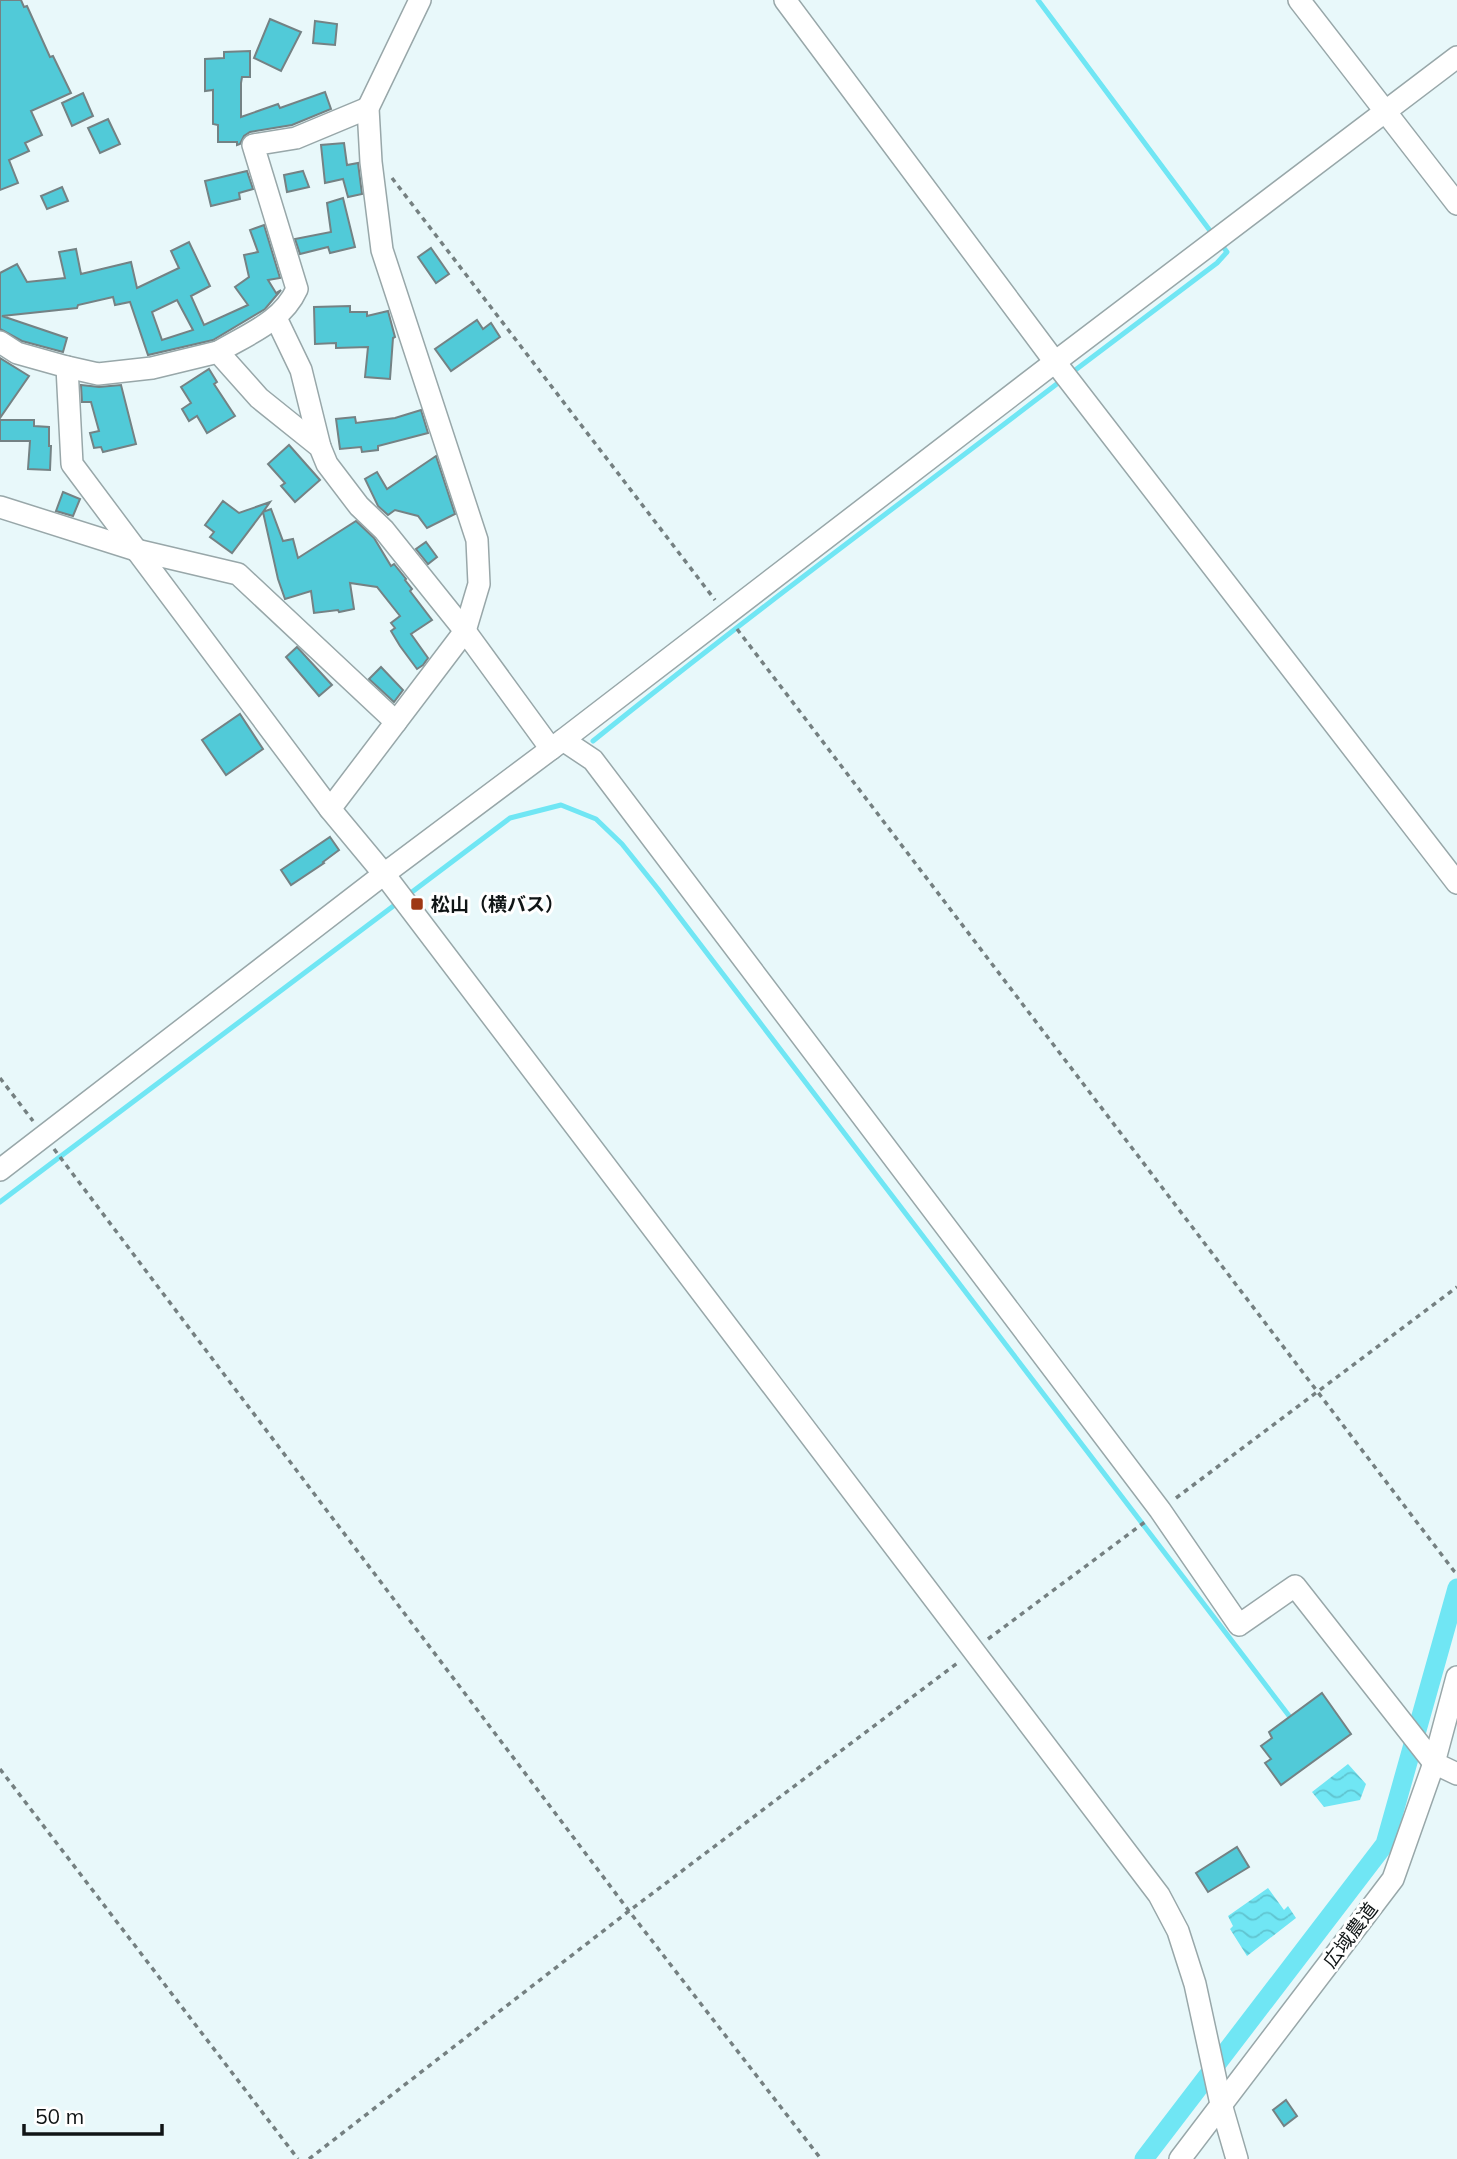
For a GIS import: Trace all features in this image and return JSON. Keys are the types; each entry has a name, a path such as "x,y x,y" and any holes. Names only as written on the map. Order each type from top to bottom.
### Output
{"street":[{"path":"330,809 465,631 479,584 477,540 382,250 371,162 368,108 420,0"},
{"path":"785,0 1055,362 1457,883"},
{"path":"1299,0 1457,204"},
{"path":"0,1170 384,874 557,745 1457,57"},
{"path":"0,342 17,353 98,374 152,368 218,352 276,318 290,304 297,289 253,145 296,138 368,108"},
{"path":"276,318 301,370 320,447 327,464 359,506 384,530 557,745 593,760 1160,1510 1239,1625 1294,1586 1434,1763 1457,1773"},
{"path":"218,352 259,398 320,447"},
{"path":"67,367 72,464 330,809 384,874 1158,1895 1178,1931 1195,1984 1221,2104 1237,2159"},
{"path":"0,507 136,550 238,574 396,722"},
{"name":"広域農道","path":"1180,2159 1393,1878 1434,1763 1457,1677"}],"path":[{"path":"371,162 391,177 727,615"},
{"path":"743,637 1457,1573"},
{"path":"0,1078 629,1910 821,2159"},
{"path":"309,2159 629,1910 1457,1287"},
{"path":"0,1769 298,2159"}],"water":[{"path":"1348,1764 1366,1784 1360,1800 1324,1807 1312,1792"},
{"path":"1268,1888 1284,1910 1288,1906 1296,1918 1247,1956 1230,1929 1233,1926 1228,1916"}],"building":[{"path":"0,0 21,0 24,7 27,6 50,57 53,56 71,93 31,111 42,135 25,143 29,151 9,160 18,183 0,190"},
{"path":"270,19 301,32 281,71 254,58"},
{"path":"315,21 337,24 335,45 313,43"},
{"path":"250,51 250,77 242,77 241,83 241,117 278,104 280,108 325,92 331,109 292,125 250,132 237,145 237,142 218,142 218,125 213,124 213,90 205,91 205,59 224,58 224,52"},
{"path":"83,93 93,116 72,126 62,103"},
{"path":"108,119 120,144 100,153 88,128"},
{"path":"344,143 347,165 358,163 362,194 348,197 343,179 325,183 321,145"},
{"path":"247,171 253,189 239,193 240,199 211,206 205,181"},
{"path":"303,171 309,187 287,192 284,175"},
{"path":"62,187 68,201 47,209 41,196"},
{"path":"343,198 355,247 330,253 328,247 300,254 295,239 331,232 327,203"},
{"path":"264,225 280,278 268,280 276,293 281,290 265,309 213,340 148,355 130,302 115,305 113,297 78,305 77,308 2,316 67,338 63,352 22,341 0,329 0,273 17,264 27,282 65,278 59,252 76,249 81,274 131,262 137,288 179,268 171,251 189,242 210,286 191,296 204,325 248,305 235,287 249,277 244,255 258,252 250,230","holes":["177,300 193,330 162,340 152,312"]},
{"path":"431,248 449,274 436,283 418,257"},
{"path":"350,306 350,312 367,312 367,316 388,311 395,337 390,379 365,377 368,347 336,348 336,343 315,344 314,307"},
{"path":"477,320 483,329 491,323 500,337 451,371 435,349"},
{"path":"0,358 29,376 0,418"},
{"path":"209,369 217,382 214,384 235,416 207,433 197,416 189,421 182,409 191,403 181,387"},
{"path":"81,385 121,385 136,444 103,452 101,447 94,448 90,433 99,431 91,402 82,402"},
{"path":"421,410 428,433 378,446 378,450 362,452 361,447 340,449 336,419 355,417 356,423 395,418"},
{"path":"0,420 34,420 34,426 49,427 50,470 28,469 30,441 0,441"},
{"path":"289,445 320,480 295,502 281,486 285,483 268,464"},
{"path":"436,456 455,514 427,528 418,516 395,510 388,515 378,506 365,479 377,472 387,489"},
{"path":"63,492 80,499 73,516 56,511"},
{"path":"223,501 239,513 270,502 232,553 210,537 214,532 205,525"},
{"path":"271,509 283,541 293,539 298,558 356,521 374,538 391,566 394,564 406,579 412,589 410,591 432,620 411,634 428,658 423,665 417,669 391,631 395,628 391,623 400,616 377,587 350,583 354,609 339,612 314,613 311,591 285,599 263,512"},
{"path":"426,542 437,557 428,564 416,549"},
{"path":"297,647 332,685 319,696 286,657"},
{"path":"381,667 403,690 394,702 369,679"},
{"path":"240,714 263,749 226,775 202,740"},
{"path":"330,837 339,850 291,885 281,870"},
{"path":"1322,1693 1351,1734 1281,1785 1265,1763 1271,1759 1261,1746 1272,1738 1269,1732"},
{"path":"1237,1847 1249,1867 1208,1892 1196,1873"},
{"path":"1286,2100 1297,2116 1284,2126 1273,2110"}],"waterway":[{"path":"1038,0 1214,236"},
{"path":"1070,374 1217,263 1227,252 1220,243"},
{"path":"593,741 1062,380"},
{"path":"408,895 510,818 561,805 596,819 622,844 658,889 1293,1721"},
{"path":"0,1202 400,901"},
{"path":"1144,2159 1385,1844 1457,1588"}],"place":[{"name":"松山（横バス）","path":"417,904"}]}
